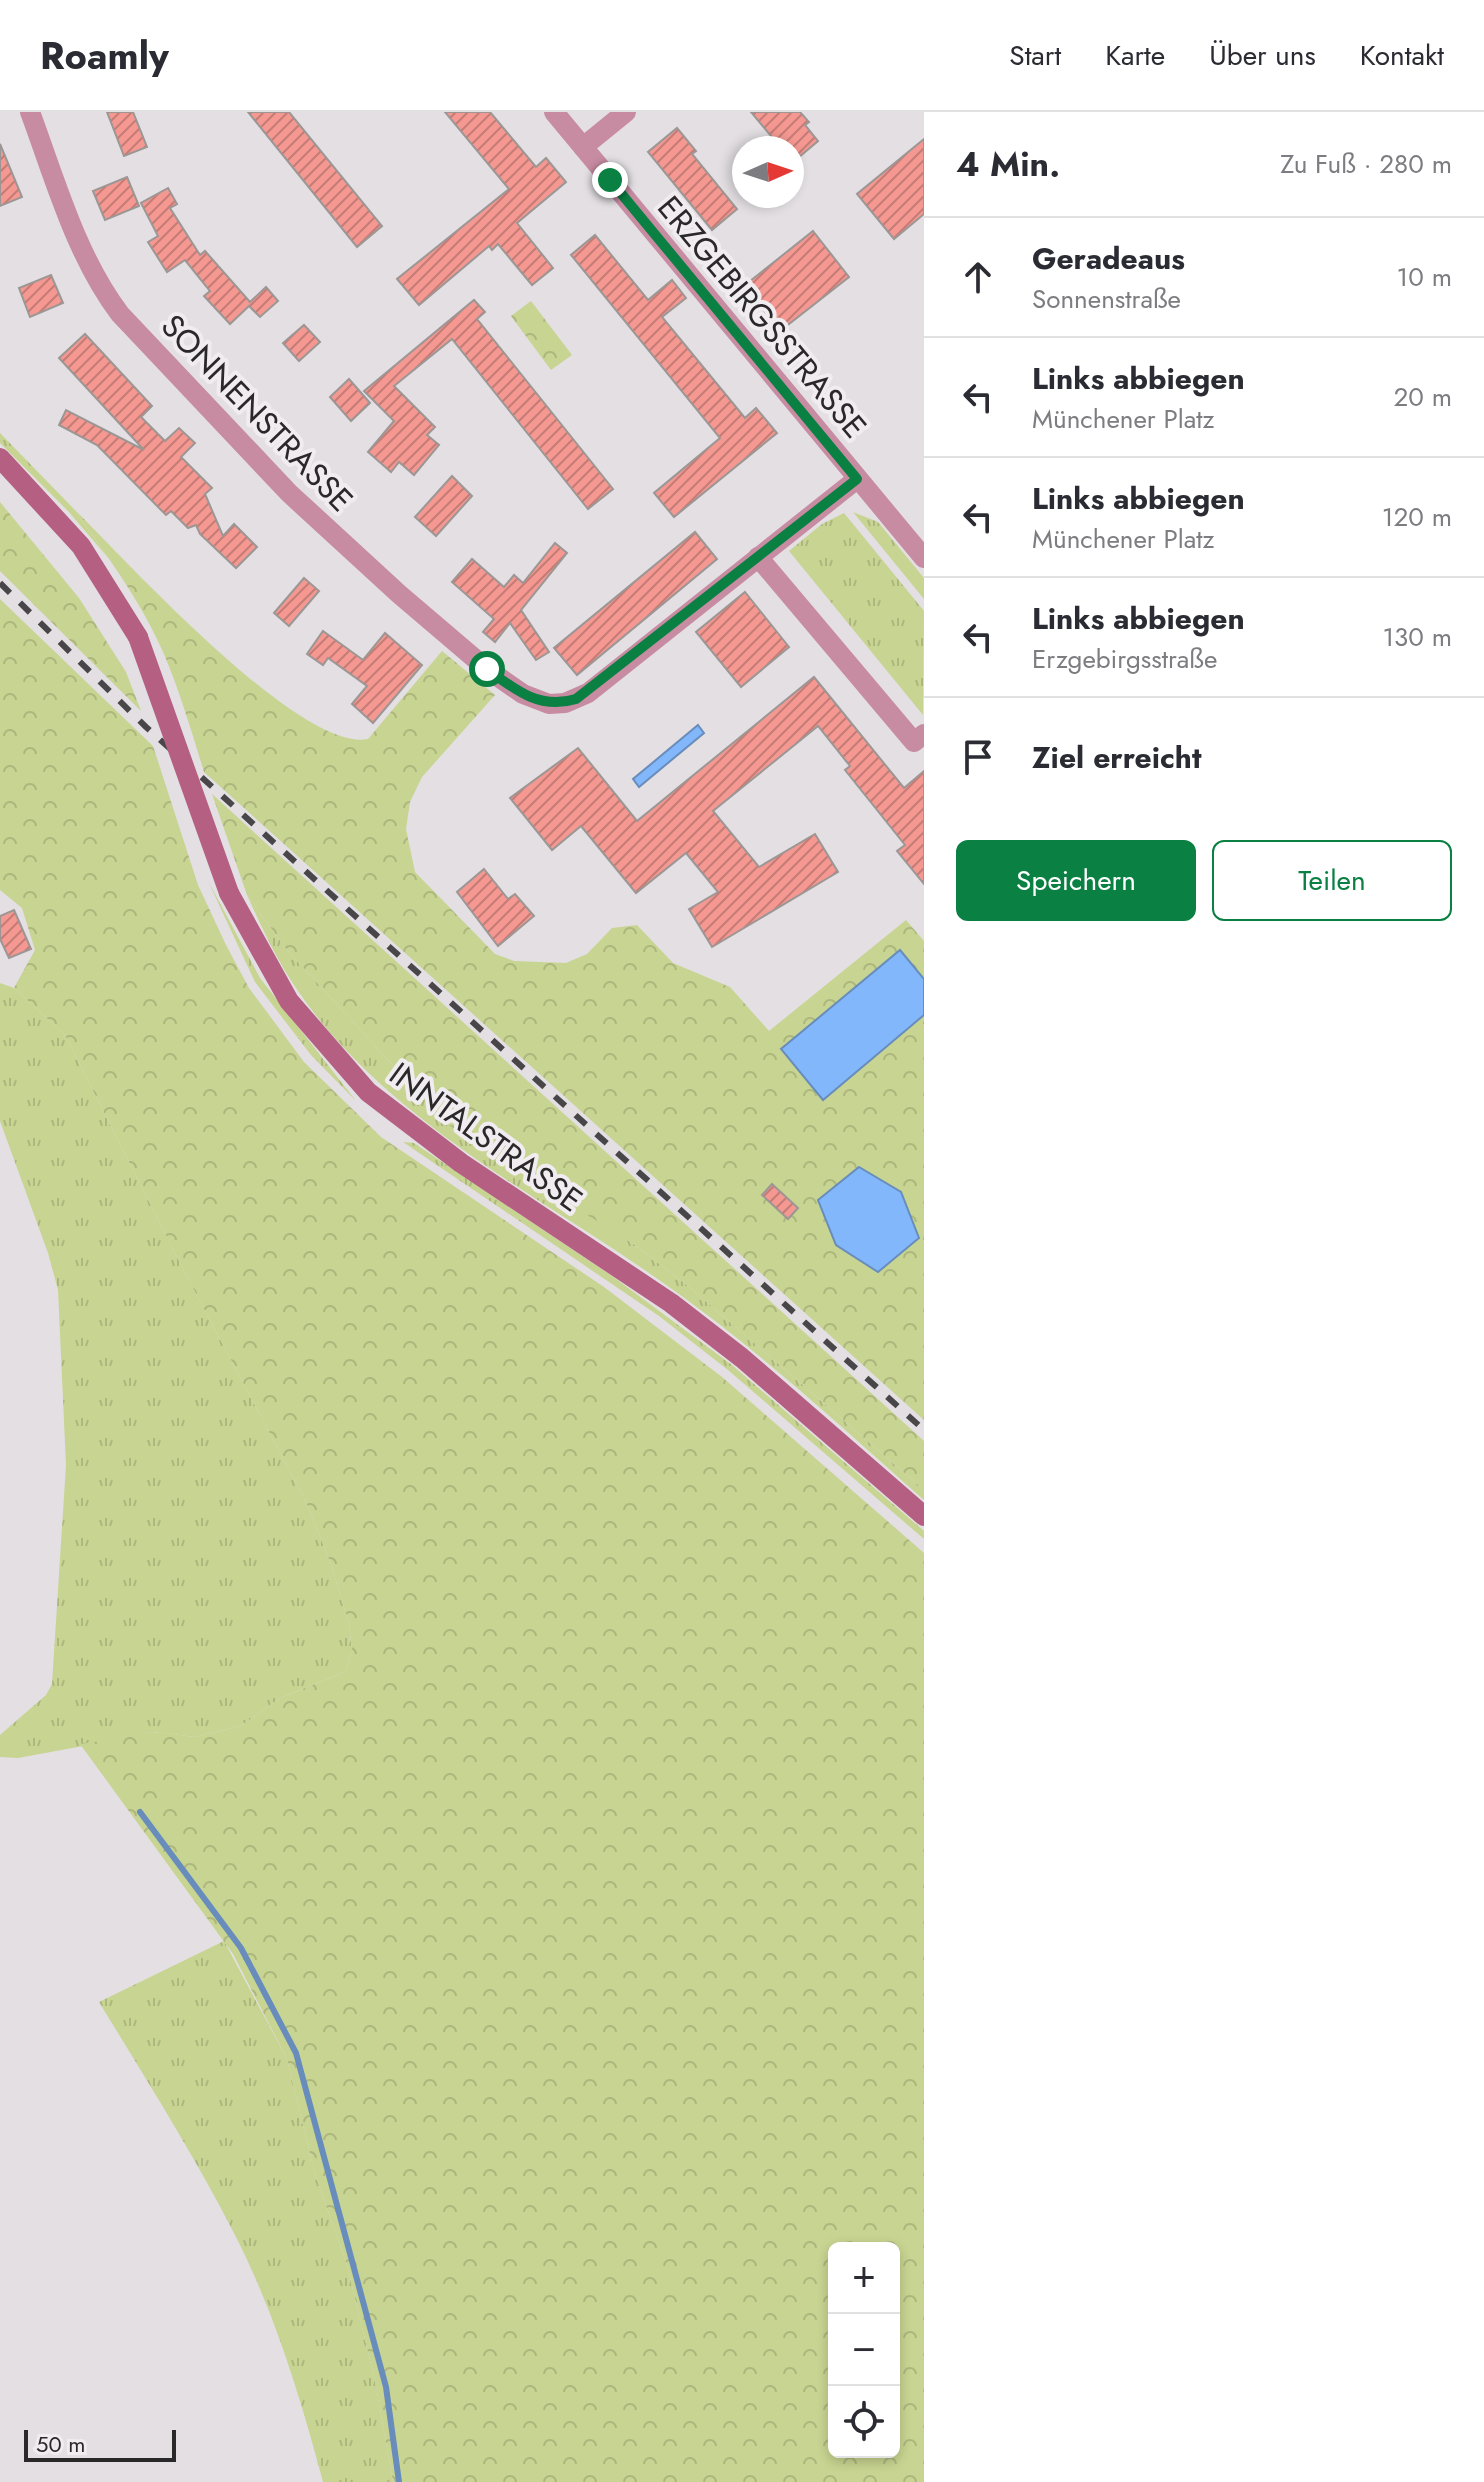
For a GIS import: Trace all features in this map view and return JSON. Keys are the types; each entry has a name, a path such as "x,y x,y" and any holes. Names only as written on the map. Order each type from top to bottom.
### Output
{"main road":[{"name":"INNTALSTRASSE","path":"0,458 81,546 138,637 229,893 289,1001 368,1092 461,1163 671,1303 753,1367 924,1516"}],"street":[{"name":"SONNENSTRASSE","path":"30,112 81,245 120,314 331,532 459,646 523,694 557,704 588,693 758,557"},
{"name":"ERZGEBIRGSSTRASSE","path":"554,112 924,558"},
{"path":"583,147 626,112"},
{"path":"857,479 758,557 914,742 924,734"}],"green space":[{"path":"531,301 572,355 551,370 511,316"},
{"path":"0,433 72,507 110,560 68,511 0,443"},
{"path":"0,502 79,598 126,672 141,711 0,571"},
{"path":"72,507 170,606 258,685 300,716 338,735 368,739 442,651 495,695 422,777 410,802 406,829 415,872 495,954 514,961 566,963 587,954 612,928 637,925 673,963 730,987 769,1031 906,920 924,941 924,1420 204,772 186,713 155,634 122,578"},
{"path":"853,512 878,522 924,578 924,599"},
{"path":"844,513 924,611 923,715 789,551 822,524"},
{"path":"0,599 153,746 198,885 226,945 249,988 304,1062 381,1137 604,1287 722,1377 924,1553 924,2482 393,2482 375,2381 347,2265 315,2174 287,2059 233,1954 80,1744 160,1732 194,1737 241,1726 280,1698 345,1672 352,1651 349,1624 331,1564 306,1502 184,1271 65,1035 14,988 35,950 22,908 0,890"},
{"path":"212,794 924,1441 924,1490 687,1285 632,1243 477,1146 445,1122 287,950 247,895"},
{"path":"208,881 260,978 356,1101 311,1055 255,982"},
{"path":"247,895 287,950 445,1122 632,1243 687,1285 924,1490 924,1500 804,1394 711,1318 629,1259 475,1158 425,1122 379,1082 336,1039 298,991"},
{"path":"0,983 14,988 65,1035 184,1271 306,1502 331,1564 349,1624 352,1651 345,1672 280,1698 241,1726 194,1737 159,1732 18,1758 0,1757 0,1735 46,1695 52,1684 66,1465 58,1290 48,1253 0,1121"},
{"path":"403,1142 414,1143 612,1276 732,1365 924,1531 924,1539 728,1370 659,1316"},
{"path":"224,1941 287,2059 315,2174 347,2265 375,2381 393,2482 323,2482 285,2356 249,2264 186,2146 99,2002"}],"water":[{"path":"698,725 704,733 639,787 633,779"},
{"path":"900,950 924,979 924,1015 823,1100 781,1049"},
{"path":"859,1167 901,1192 919,1238 878,1272 836,1245 818,1200"}],"building":[{"path":"107,112 133,112 147,147 124,156"},
{"path":"248,112 289,112 382,226 357,247"},
{"path":"445,112 490,112 536,167 546,158 566,182 517,223 553,268 532,285 498,244 492,250 489,246 419,305 397,279 509,189"},
{"path":"751,112 800,112 809,122 805,125 818,141 804,153 804,136 771,136"},
{"path":"677,128 696,151 692,154 732,203 732,208 737,209 712,230 648,152"},
{"path":"924,139 924,214 894,239 857,194"},
{"path":"0,144 22,197 0,206"},
{"path":"127,177 139,206 105,220 93,191"},
{"path":"168,188 177,204 170,208 200,255 205,251 250,302 266,287 278,301 260,317 249,306 230,324 204,296 210,291 185,260 167,272 148,242 158,236 141,203"},
{"path":"813,231 849,277 780,331 744,286"},
{"path":"595,235 648,300 672,280 686,298 662,317 745,418 756,408 777,433 674,517 654,493 720,438 571,255"},
{"path":"51,275 63,303 30,317 19,288"},
{"path":"474,300 485,312 477,319 613,489 588,509 452,339 394,386 435,427 427,435 439,445 414,475 399,462 391,472 368,452 394,421 364,391"},
{"path":"304,325 320,342 299,361 283,343"},
{"path":"85,334 152,406 141,417 165,441 179,428 195,443 181,457 212,488 205,494 223,536 234,524 257,547 236,568 200,534 196,525 188,528 171,511 166,515 97,445 59,425 66,410 144,450 59,358"},
{"path":"349,379 370,403 351,421 330,397"},
{"path":"452,476 472,496 436,536 415,517"},
{"path":"695,532 717,559 577,675 554,648"},
{"path":"555,543 567,553 521,610 549,652 536,660 510,623 495,642 483,632 494,619 452,582 472,559 504,587 514,575 523,583"},
{"path":"304,578 319,591 289,626 274,613"},
{"path":"745,592 789,647 741,687 696,632"},
{"path":"323,631 363,660 385,633 422,665 373,723 352,704 367,686 328,658 323,665 307,654"},
{"path":"814,677 904,788 924,771 924,884 897,851 905,845 845,770 850,766 818,726 713,811 759,867 815,834 838,872 712,947 689,909 718,892 686,853 636,893 581,826 552,850 510,798 578,748 637,821"},
{"path":"484,869 508,899 515,894 534,916 498,946 457,892"},
{"path":"14,910 31,949 9,958 0,939 0,916"},
{"path":"772,1184 798,1208 788,1219 762,1195"}],"waterway":[{"path":"140,1812 241,1948 296,2053 386,2387 399,2482"}],"railway":[{"path":"0,583 146,727 924,1430"}],"route":[{"path":"487,669 523,694 549,704 576,699 588,693 857,479 610,180"}]}
